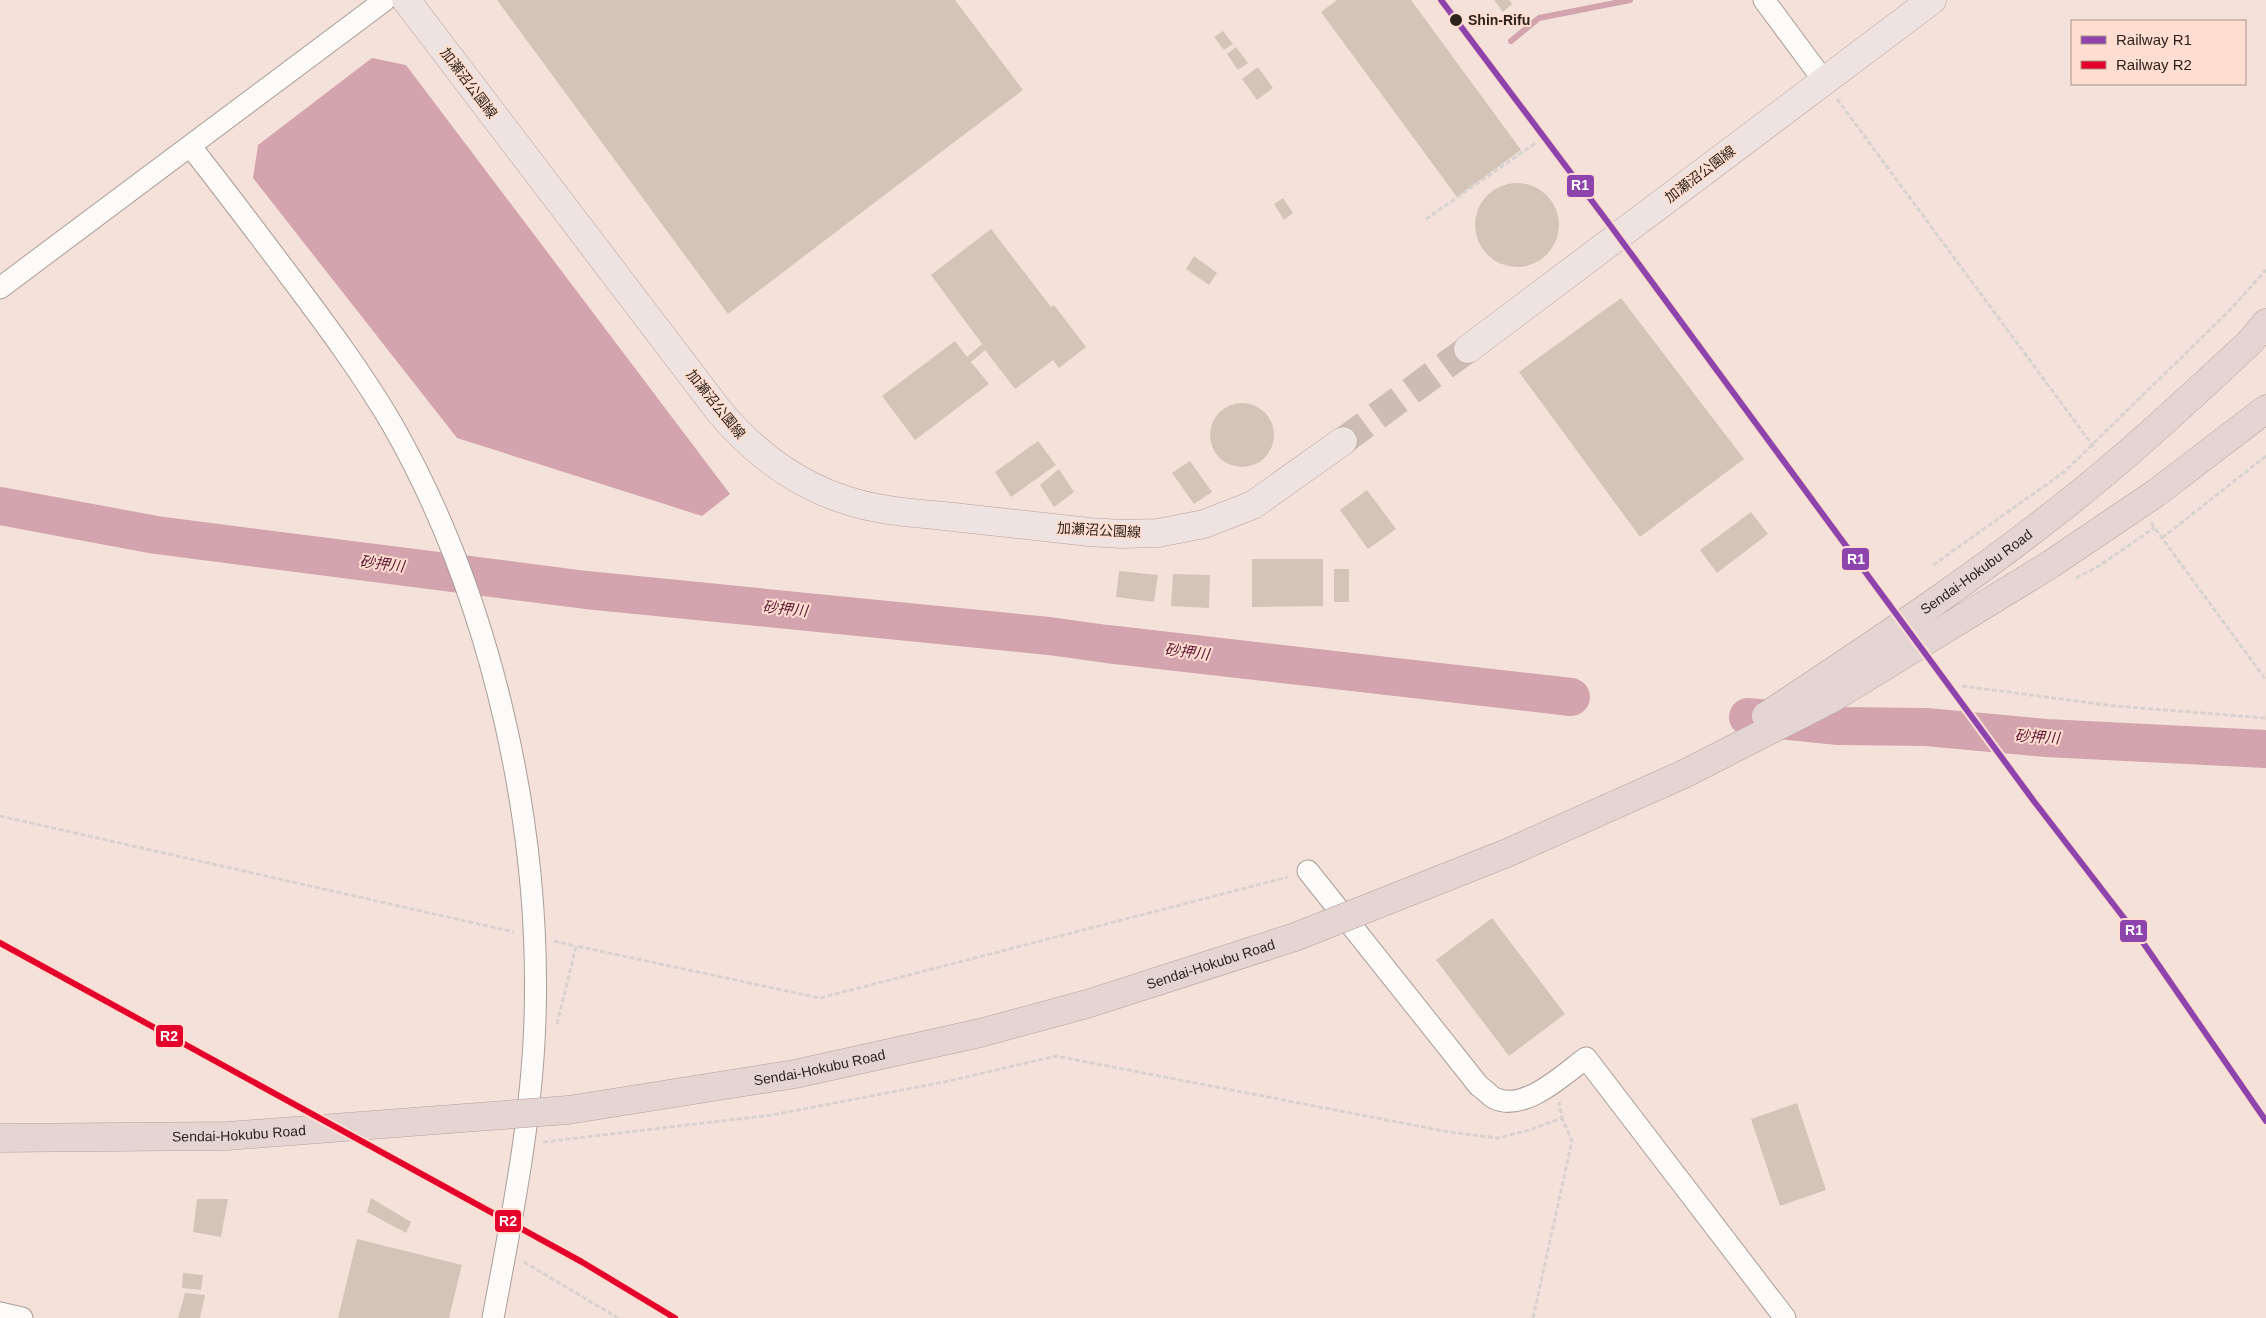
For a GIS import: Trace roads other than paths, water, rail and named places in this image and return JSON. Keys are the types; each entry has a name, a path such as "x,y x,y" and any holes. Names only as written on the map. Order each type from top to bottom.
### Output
{"highway":[{"name":"Sendai-Hokubu Road","path":"1600,811 1745,730 1946,593 2030,532 2106,472 2180,408 2261,330"},
{"path":"2156,493 2266,409"},
{"path":"2156,493 2213,459 2266,418"},
{"name":"Sendai-Hokubu Road","path":"0,1138 227,1136 568,1110 796,1074 980,1032 1087,1004 1295,937 1507,853 1684,774 1832,699 2051,564 2156,493"}],"main road":[{"name":"加瀬沼公園線","path":"406,0 719,411 748,444 785,472 807,484 831,495 878,508 1089,532 1122,534 1158,532 1204,524 1253,505 1343,441"},
{"name":"加瀬沼公園線","path":"1468,349 1932,0"}],"street":[{"path":"0,288 385,0"},
{"path":"1764,0 1824,81"},
{"path":"191,146 349,355 392,425 445,532 485,646 508,737 525,824 535,937 534,1040 522,1144 506,1250 492,1318"},
{"path":"1308,872 1484,1090 1495,1098 1513,1102 1537,1094 1586,1058 1785,1318"},
{"path":"0,1313 22,1318"}],"waterway":[{"path":"1511,41 1539,18 1630,0"},
{"name":"砂押川","path":"0,506 156,535 586,590 1049,636 1571,697"},
{"name":"砂押川","path":"1748,717 1839,726 1926,727 2046,738 2266,749"}],"tunnel":[{"path":"1343,441 1468,349"}],"rail line":[{"name":"R1","path":"1441,0 1607,221 2033,800 2144,944 2266,1121"},
{"name":"R2","path":"0,943 582,1262 675,1318"}],"place":[{"name":"Shin-Rifu","path":"1456,20"}]}
